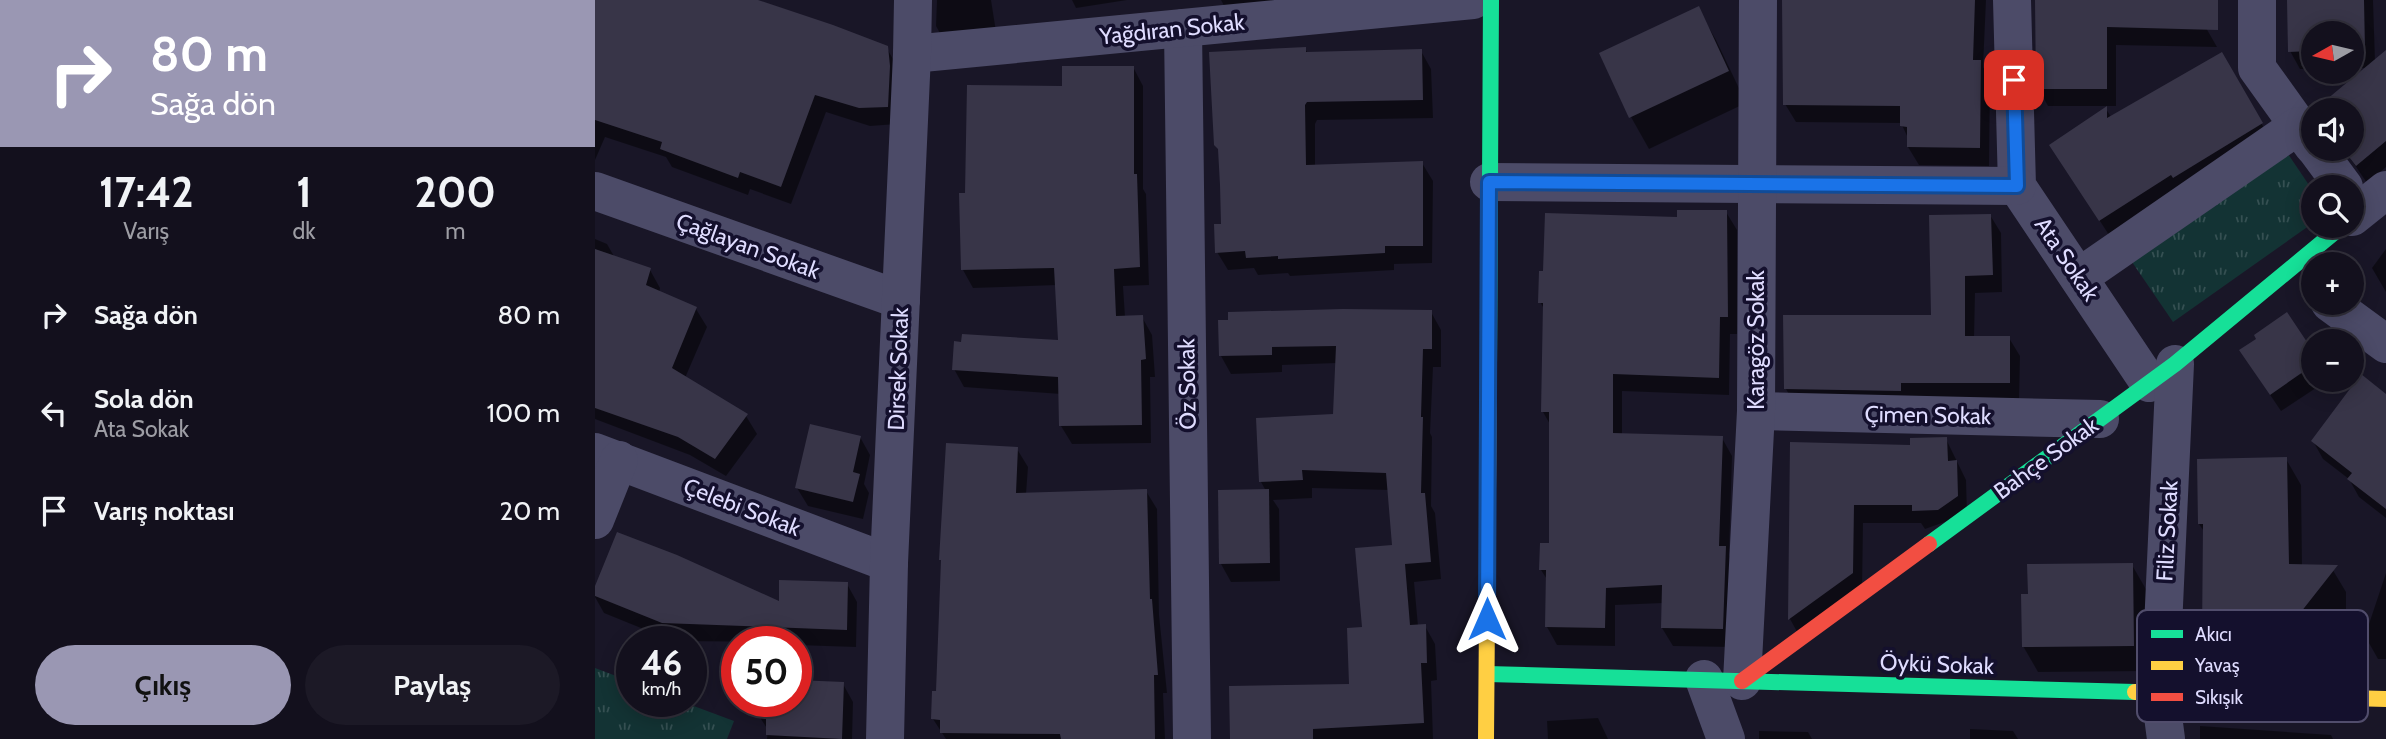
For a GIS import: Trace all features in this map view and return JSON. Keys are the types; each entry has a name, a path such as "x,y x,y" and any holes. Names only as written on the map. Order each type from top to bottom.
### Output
{"street":[{"name":"Yağdıran Sokak","path":"912,54 1473,0"},
{"path":"1486,739 1491,0"},
{"name":"Karagöz Sokak","path":"1742,681 1756,411 1758,0"},
{"path":"1489,182 2017,186 2012,0"},
{"path":"2257,0 2257,68 2301,129"},
{"name":"Dirsek Sokak","path":"885,739 912,54 904,3"},
{"name":"Öz Sokak","path":"1183,28 1192,739"},
{"path":"2079,277 2301,145"},
{"name":"Ata Sokak","path":"2017,186 2079,277 2162,373"},
{"name":"Çağlayan Sokak","path":"595,191 901,300"},
{"name":"Bahçe Sokak","path":"1742,681 2162,373 2301,281"},
{"path":"2346,315 2386,344"},
{"name":"Filiz Sokak","path":"2160,610 2162,373"},
{"name":"Çimen Sokak","path":"1756,411 2100,419"},
{"path":"595,520 607,456"},
{"name":"Çelebi Sokak","path":"607,456 890,563"},
{"name":"Öykü Sokak","path":"1487,674 2137,692"},
{"path":"1705,680 1726,739"},
{"name":"Öykü Sokak","path":"2368,699 2386,699"}],"green space":[{"path":"2288,154 2302,175 2301,231 2173,322 2132,262"},
{"path":"595,668 616,676 616,717 707,717 707,711 734,721 727,739 595,739"}],"building":[{"path":"595,0 758,0 833,25 888,46 888,107 859,108 815,95 781,187 740,172 738,178 660,149 662,142 595,120"},
{"path":"1782,0 1975,0 1973,60 1981,60 1980,148 1907,147 1907,127 1900,126 1900,106 1783,105"},
{"path":"2035,0 2218,0 2218,30 2107,27 2107,89 2036,89"},
{"path":"2287,0 2364,0 2365,50 2364,21 2301,21 2301,51 2288,52"},
{"path":"1699,6 1729,71 1629,118 1599,53"},
{"path":"1306,47 1306,52 1422,49 1423,100 1307,102 1305,105 1306,165 1423,161 1423,246 1385,246 1385,253 1278,259 1278,256 1246,258 1245,251 1215,253 1214,224 1221,224 1220,185 1218,149 1214,145 1209,52"},
{"path":"2386,50 2386,141 2364,159 2364,98 2328,98 2345,84 2364,84 2364,68"},
{"path":"2222,52 2263,123 2173,178 2171,175 2099,221 2049,145 2107,106 2107,118"},
{"path":"1062,66 1134,66 1134,174 1137,174 1140,267 1114,269 1116,316 1143,315 1146,359 1141,360 1142,425 1059,426 1058,377 952,370 954,341 961,342 962,334 1058,340 1054,268 961,270 959,193 965,193 967,85 1062,86"},
{"path":"1677,210 1727,210 1728,317 1720,317 1719,378 1613,374 1613,433 1723,436 1719,546 1726,546 1723,629 1661,628 1662,585 1606,588 1605,628 1545,627 1546,570 1539,570 1540,543 1549,543 1549,412 1541,412 1543,303 1538,303 1539,271 1543,271 1545,213 1677,217"},
{"path":"1991,214 1993,275 1965,276 1965,336 2010,336 2010,383 1901,383 1901,391 1784,389 1783,315 1931,315 1929,215"},
{"path":"595,249 651,268 646,285 697,307 672,368 748,414 715,459 678,437 595,408"},
{"path":"1432,310 1432,349 1423,349 1421,417 1421,493 1425,493 1431,562 1405,564 1410,625 1426,624 1427,663 1421,663 1424,723 1313,729 1313,739 1230,739 1229,686 1349,684 1347,628 1362,627 1355,548 1392,545 1386,473 1302,470 1303,480 1259,482 1256,418 1333,414 1336,346 1272,347 1272,355 1219,356 1218,320 1228,320 1228,312"},
{"path":"2287,312 2301,333 2301,373 2270,395 2239,350 2256,339 2254,335"},
{"path":"2364,376 2386,394 2386,509 2347,479 2352,473 2311,441 2348,392 2364,392"},
{"path":"810,424 861,436 853,472 860,474 853,502 795,488"},
{"path":"1947,437 1948,461 1957,460 1958,496 1938,510 1912,511 1912,505 1854,505 1853,573 1788,620 1790,442 1910,445 1910,438"},
{"path":"946,443 1018,447 1016,493 1147,489 1150,599 1158,675 1154,675 1155,739 1061,739 1060,734 940,733 940,720 931,719 932,691 936,691 939,560"},
{"path":"2287,457 2289,564 2338,565 2303,610 2202,610 2203,524 2198,524 2197,459"},
{"path":"1269,489 1270,563 1219,564 1218,490"},
{"path":"617,532 677,555 779,601 779,580 848,582 847,630 812,629 812,626 662,623 595,596 595,586"},
{"path":"2133,563 2134,646 2022,647 2021,594 2028,594 2027,564"},
{"path":"812,681 844,682 842,739 766,735 766,717 812,717"}],"traffic: fast":[{"path":"1489,367 1491,0"},
{"path":"1929,544 2175,364 2327,238"},
{"path":"1487,674 2135,692"}],"traffic: slow":[{"path":"1486,739 1489,367"},
{"path":"2368,698 2386,699"}],"traffic: jam":[{"path":"1742,681 1929,544"}],"route":[{"path":"1487,619 1489,182 2017,186 2014,80"}]}
